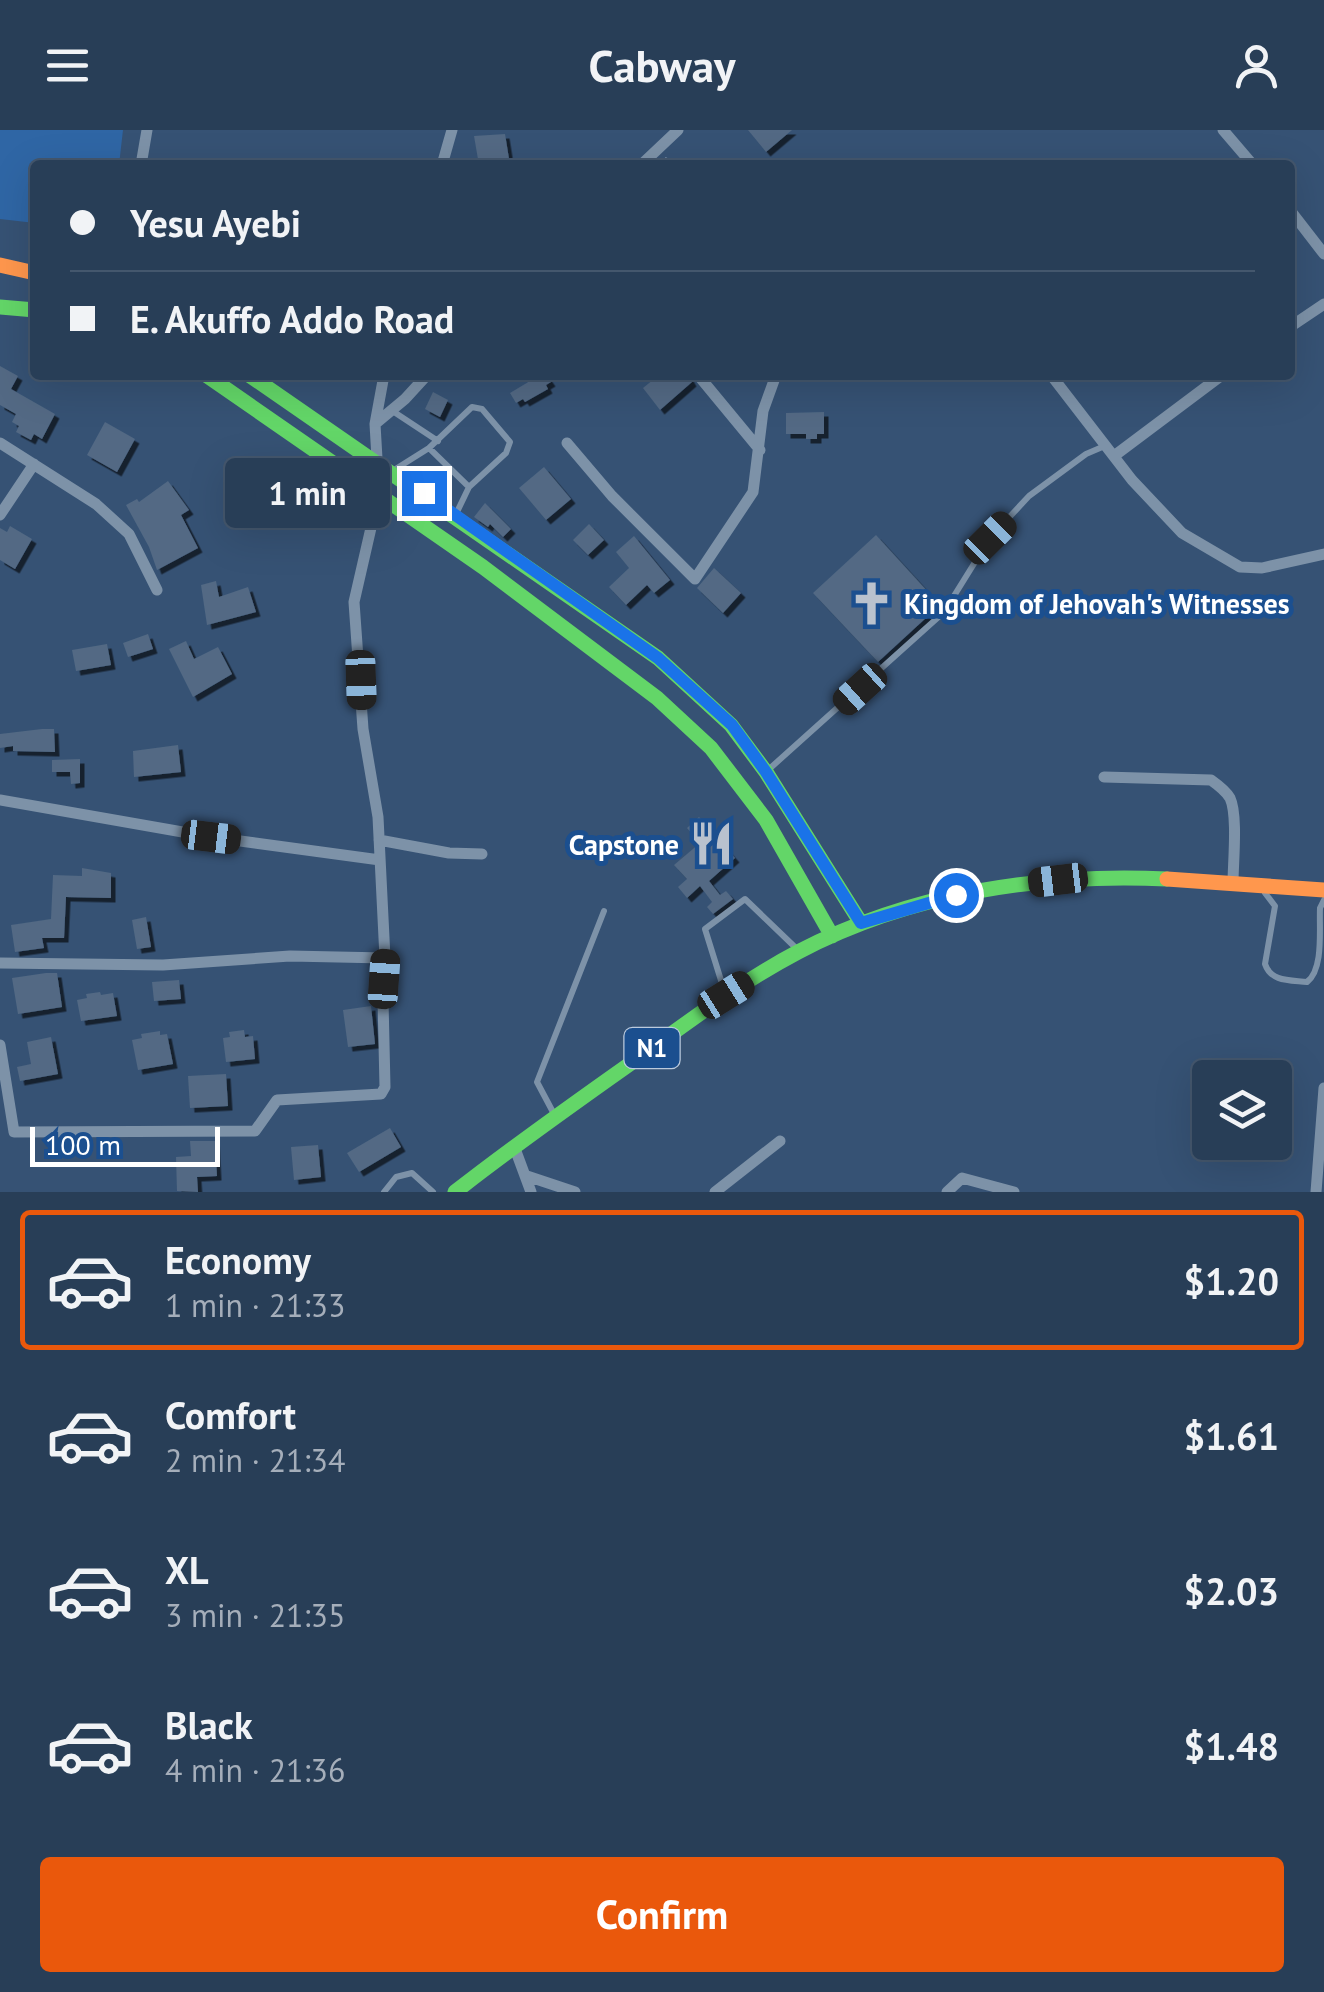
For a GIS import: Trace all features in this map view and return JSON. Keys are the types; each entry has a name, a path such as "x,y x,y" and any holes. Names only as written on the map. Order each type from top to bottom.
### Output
{"main road":[{"path":"0,265 30,272"},
{"path":"0,307 30,310"},
{"path":"213,380 379,493 657,698 711,748 766,820 832,936"},
{"path":"256,380 658,658 732,725 861,923"},
{"name":"N1","path":"455,1192 555,1115 726,995 799,951 861,923 956,895 1058,880 1168,878 1324,890"}],"street":[{"path":"142,160 147,130"},
{"path":"443,160 452,130"},
{"path":"646,160 678,130"},
{"path":"1223,130 1249,160"},
{"path":"1295,216 1324,254"},
{"path":"1295,324 1324,304"},
{"path":"0,1136 14,1132 247,1132 261,1125 278,1100 381,1094 385,1087 382,1000 386,958 379,840 362,730 354,602 379,493 375,424 383,380"},
{"path":"375,424 422,380"},
{"path":"702,380 760,450"},
{"path":"567,443 612,496 695,579 753,492 763,411 774,380"},
{"path":"1054,380 1182,532 1240,567 1322,560"},
{"path":"1111,450 1215,380"},
{"path":"0,442 96,504 129,534 156,590"},
{"path":"0,514 34,464"},
{"path":"1104,777 1211,780 1220,786 1230,798 1233,810 1232,883"},
{"path":"0,800 211,837 380,860"},
{"path":"379,840 448,853 482,854"},
{"path":"0,963 163,965 290,956 386,958"},
{"path":"0,1045 14,1132"},
{"path":"1316,1192 1324,1088"},
{"path":"715,1192 780,1141"},
{"path":"514,1146 531,1192"},
{"path":"527,1176 575,1192"},
{"path":"947,1192 962,1178 1014,1192"}],"lane":[{"path":"392,472 430,448 477,406 510,442 506,452 469,487 455,515"},
{"path":"391,410 438,441"},
{"path":"430,448 469,487"},
{"path":"766,772 944,612 990,538 1029,496 1073,462 1111,450"},
{"path":"1256,885 1275,906 1265,964 1274,978 1307,982 1314,977 1324,900"},
{"path":"726,995 705,929 746,899 799,951"},
{"path":"555,1115 536,1082 604,912"},
{"path":"384,1192 396,1178 412,1173 433,1192"}],"shaded area":[{"path":"0,130 123,130 120,160 30,160 30,222 0,219"}],"building":[{"path":"748,130 792,130 766,152"},
{"path":"505,134 509,160 478,160 474,136"},
{"path":"0,366 18,376 11,389 55,414 42,439 34,434 31,440 16,432 19,426 12,422 16,414 0,405"},
{"path":"532,380 551,382 546,385 548,389 525,402 523,399 516,403 510,393"},
{"path":"653,380 692,382 660,410 643,388"},
{"path":"433,392 448,400 440,417 425,409"},
{"path":"824,412 824,434 817,434 817,439 806,439 806,434 786,434 786,413"},
{"path":"105,422 135,439 117,472 87,455"},
{"path":"544,467 571,499 546,520 519,488"},
{"path":"168,481 189,510 181,515 198,548 157,570 126,505 137,499 139,502"},
{"path":"485,503 511,529 503,537 490,524 488,527 474,517"},
{"path":"589,524 604,540 588,555 573,540"},
{"path":"10,526 32,539 15,569 0,560 0,528 7,532"},
{"path":"876,535 940,605 878,662 813,593"},
{"path":"634,536 670,580 654,593 647,585 626,605 609,587 629,568 616,552"},
{"path":"714,568 741,593 723,613 697,588"},
{"path":"216,581 219,597 248,587 256,612 207,625 201,585"},
{"path":"148,634 153,649 128,657 123,643"},
{"path":"186,641 194,659 218,647 232,674 193,697 169,649"},
{"path":"107,644 111,665 76,671 72,650"},
{"path":"54,729 55,752 0,748 0,734"},
{"path":"178,745 181,772 134,777 133,751"},
{"path":"80,759 80,783 71,784 70,772 52,772 52,760"},
{"path":"699,817 735,858 709,881 720,895 726,891 733,899 713,914 707,907 712,902 700,886 687,898 678,887 687,879 674,865 700,843 687,828"},
{"path":"82,868 111,873 111,898 66,897 64,938 42,938 44,948 15,952 11,925 51,919 53,875 82,876"},
{"path":"146,917 151,947 137,949 132,920"},
{"path":"57,973 62,1007 18,1014 12,978"},
{"path":"179,980 181,999 154,1001 152,982"},
{"path":"100,992 113,993 117,1016 81,1021 77,1000"},
{"path":"371,1006 375,1044 348,1047 343,1010"},
{"path":"244,1030 245,1037 253,1036 255,1059 226,1062 223,1038 230,1037 229,1032"},
{"path":"160,1031 160,1035 167,1034 173,1064 138,1070 132,1040"},
{"path":"51,1037 58,1074 20,1081 17,1067 31,1064 27,1042"},
{"path":"226,1074 228,1106 190,1108 188,1076"},
{"path":"390,1128 401,1147 359,1172 347,1153"},
{"path":"190,1141 215,1141 217,1176 197,1177 198,1192 177,1191 176,1157 191,1156"},
{"path":"318,1145 321,1177 294,1180 291,1147"}],"traffic: fast":[{"path":"0,307 30,310"},
{"path":"213,380 483,567 657,698 711,748 766,820 832,936"},
{"path":"256,380 658,658 731,725 766,772 861,923"},
{"path":"455,1192 732,992 775,964 841,932 931,901 977,891 1072,880 1167,879"}],"traffic: slow":[{"path":"0,265 30,272"},
{"path":"1167,879 1324,890"}],"place":[{"name":"Kingdom of Jehovah's Witnesses","path":"871,603"},
{"name":"Capstone","path":"712,844"}],"route":[{"path":"424,493 658,658 732,725 861,923 956,895"}]}
